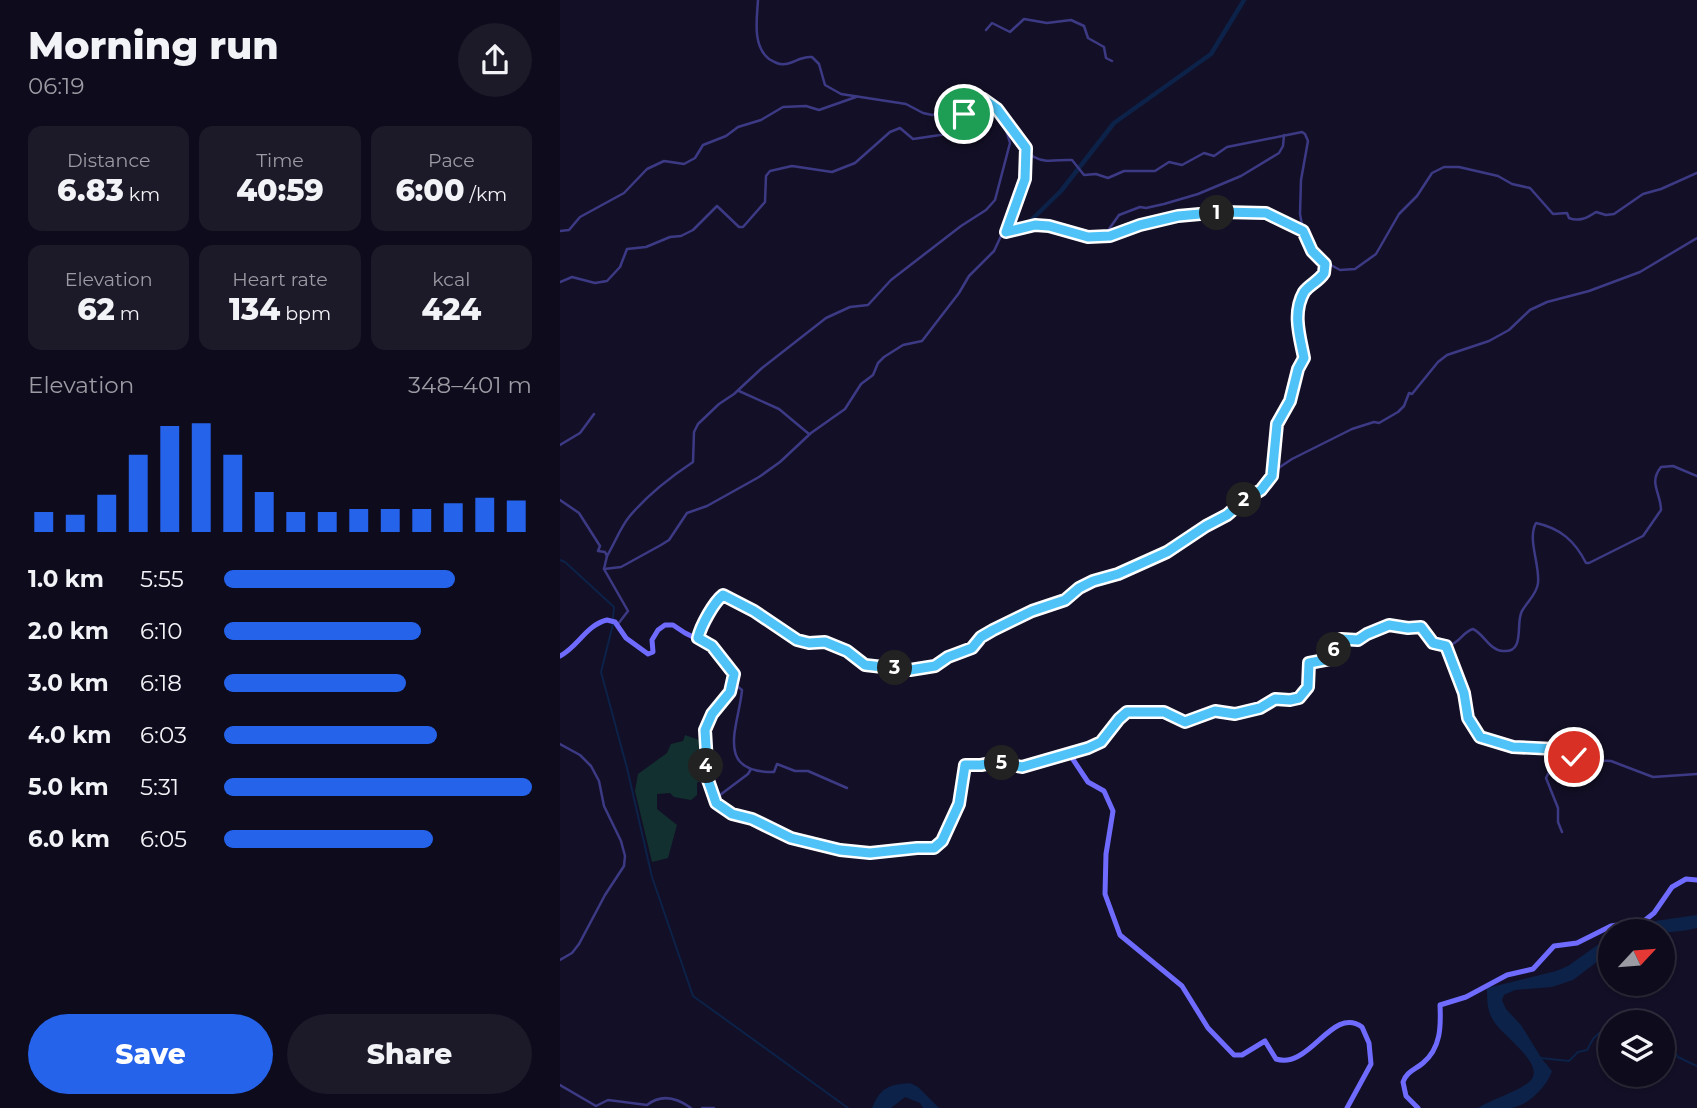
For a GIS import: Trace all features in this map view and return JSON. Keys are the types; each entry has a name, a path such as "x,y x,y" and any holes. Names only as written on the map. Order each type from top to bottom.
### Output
{"main road":[{"path":"560,656 600,621 610,620 626,638 648,654 653,652 653,637 665,625 673,625 712,646 734,673 730,692 710,717 705,730 708,780 715,800 732,814 752,819 796,839 835,849 870,853 931,849 942,841 959,804 965,765 997,762 1019,768 1066,753 1076,761 1089,783 1104,790 1113,811 1105,854 1105,894 1120,935 1182,986 1209,1028 1234,1055 1242,1055 1265,1041 1276,1059 1292,1060 1306,1053 1323,1036 1344,1023 1351,1022 1362,1027 1371,1052 1371,1064 1347,1108"},
{"path":"1418,1108 1406,1096 1403,1082 1408,1072 1426,1060 1437,1043 1441,1004 1466,997 1507,975 1533,969 1554,946 1577,943 1611,926 1629,925 1649,918 1672,887 1686,879 1697,880"}],"street":[{"path":"758,0 758,39 766,56 784,65 802,57 814,58 819,64 825,85 837,93 906,104 932,115 946,112 967,97 983,99 997,109 1032,155 1052,162 1072,160 1084,175 1096,174 1110,178 1124,172 1155,171 1169,162 1182,165 1204,153 1214,156 1227,147 1302,132 1308,137 1301,180 1300,214 1303,231 1312,251 1325,264 1340,270 1355,269 1374,256 1399,214 1418,196 1432,173 1444,167 1459,167 1498,176 1512,184 1530,188 1553,214 1567,213 1573,220 1585,219 1596,212 1614,214 1643,194 1697,173"},
{"path":"985,30 992,23 1010,32 1024,19 1047,23 1071,20 1084,26 1088,38 1104,47 1106,58 1112,61"},
{"path":"560,231 569,230 580,217 624,193 647,169 664,162 683,164 695,158 704,145 726,136 738,127 761,120 783,107 809,106 819,110 856,97"},
{"path":"560,282 572,277 596,283 607,281 620,267 627,249 646,247 670,237 681,236 693,230 717,206 743,227 765,202 766,176 770,171 792,166 832,172 855,163 890,132 900,128 913,139 947,134 964,114 983,99"},
{"path":"617,625 628,611 604,569 607,556 630,516 649,494 693,461 695,454 692,442 698,424 800,337 838,313 868,305 891,280 986,210 995,200 1010,143 1006,130 1011,128"},
{"path":"1104,236 1119,215 1140,207 1164,204 1198,194 1241,176 1279,153 1284,135"},
{"path":"1006,232 1025,179 1026,148"},
{"path":"1026,158 1032,155"},
{"path":"604,569 621,567 669,540 687,513 707,506 759,477 845,409 861,384 873,375 884,357 903,345 922,341 969,276 994,251 1006,232 1035,225 1049,226 1079,236 1104,236 1118,234 1152,221 1222,212 1266,213 1303,231"},
{"path":"698,638 703,623 723,595 754,611 797,640 809,643 825,642 847,651 865,665 910,670 935,666 948,657 972,648 981,637 993,630 1032,611 1065,600 1093,581 1118,574 1167,552 1227,515 1261,490 1289,461 1352,429 1379,423 1398,412 1409,393 1412,394 1447,355 1489,341 1509,330 1531,310 1544,303 1589,291 1640,272 1697,238"},
{"path":"1272,476 1277,424 1290,401 1298,369 1304,358 1297,333 1301,301 1306,290 1323,276 1325,264"},
{"path":"738,391 779,409 809,435"},
{"path":"560,445 580,433 594,414"},
{"path":"1066,753 1101,743 1127,712 1164,712 1185,722 1215,711 1235,714 1260,708 1275,699 1296,699 1304,694 1308,687 1309,663 1330,659 1341,639 1358,640 1389,625 1421,627 1433,643 1446,647 1458,642 1472,629 1500,651 1510,650 1519,638 1519,616 1538,584 1532,534 1536,523 1566,536 1577,546 1588,563 1644,534 1661,512 1654,480 1661,467 1673,466 1697,476"},
{"path":"560,500 581,515 600,546 598,551 605,552 607,556"},
{"path":"1446,647 1464,693 1468,718 1478,735 1503,745 1548,748 1576,758 1612,762 1653,777 1697,774"},
{"path":"733,683 742,690 732,739 741,761 751,769 774,772 777,764 795,771 808,771 847,788"},
{"path":"560,744 580,755 592,766 607,814 623,846 625,860 624,867 605,895 579,944 572,953 560,960"},
{"path":"1548,748 1549,772 1546,779 1558,808 1558,822 1562,832"},
{"path":"715,800 751,769"},
{"path":"560,1085 597,1106 608,1100 634,1105 650,1104 653,1099 664,1097 691,1108"},
{"path":"702,1108 715,1108"}],"green space":[{"path":"685,735 702,741 703,778 697,783 697,795 691,800 674,797 670,793 657,794 657,809 677,825 668,858 652,862 635,791 638,774 667,753 671,744 683,741"}],"water":[{"path":"1697,915 1697,928 1675,931 1675,919 1669,919"},
{"path":"1598,945 1598,961 1573,980 1552,987 1515,990 1504,995 1502,1000 1552,1071 1550,1077 1542,1089 1525,1103 1512,1108 1478,1108 1520,1088 1531,1080 1534,1073 1527,1058 1493,1020 1488,1009 1487,988 1568,966"},
{"path":"910,1083 918,1087 939,1108 923,1108 920,1103 905,1097 891,1108 872,1108 886,1088"}],"waterway":[{"path":"1022,229 1061,191 1114,123 1211,54 1244,0"},
{"path":"560,560 614,607 613,618"},
{"path":"613,624 601,672 652,877 693,996 848,1108"},
{"path":"1541,1058 1569,1061 1578,1052 1587,1050 1598,1034"},
{"path":"1675,1053 1697,1066"}],"route":[{"path":"964,114 983,99 987,100 1010,124 1026,148 1025,179 1006,232 1035,225 1049,226 1088,237 1110,236 1152,221 1222,212 1266,213 1303,231 1306,243 1325,264 1324,273 1306,290 1301,301 1297,333 1304,358 1298,369 1290,401 1277,424 1272,476 1261,490 1227,515 1167,552 1118,574 1093,581 1065,600 1032,611 993,630 981,637 972,648 948,657 935,666 917,670 865,665 847,651 825,642 802,642 723,595 703,623 698,638 712,646 734,674 730,692 708,720 705,730 708,780 716,803 732,814 746,816 791,838 835,849 870,853 934,848 942,841 959,804 965,765 997,762 1022,767 1088,748 1101,742 1127,712 1164,712 1185,722 1215,711 1235,714 1260,708 1275,699 1296,699 1304,694 1308,687 1309,663 1330,659 1341,639 1358,640 1382,627 1393,625 1405,628 1421,627 1433,643 1446,646 1464,693 1468,718 1480,737 1513,747 1555,749 1574,757"}]}
